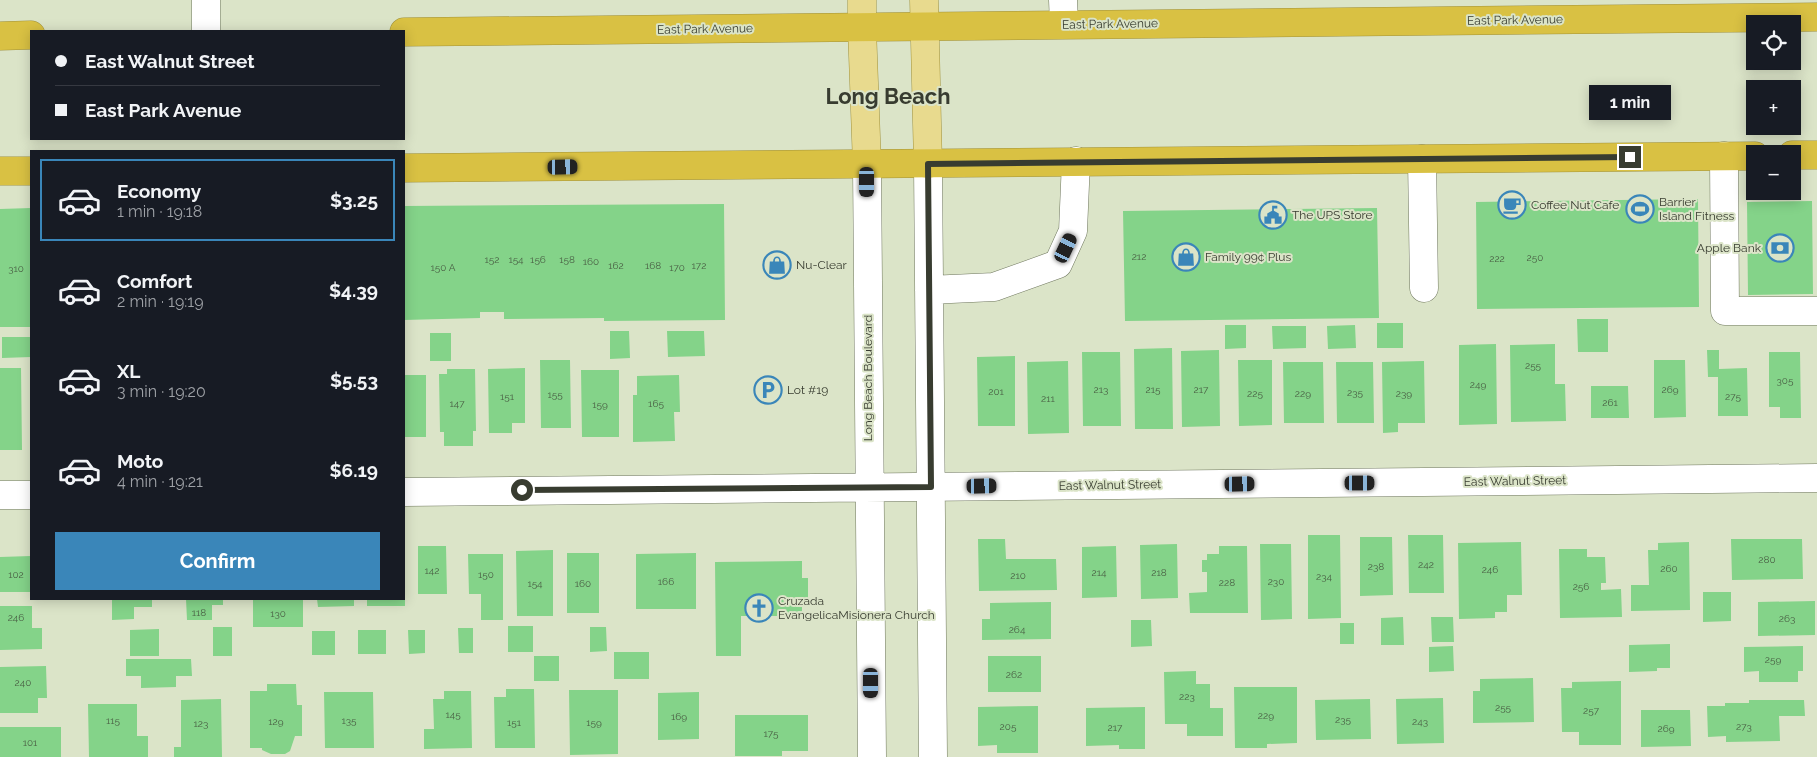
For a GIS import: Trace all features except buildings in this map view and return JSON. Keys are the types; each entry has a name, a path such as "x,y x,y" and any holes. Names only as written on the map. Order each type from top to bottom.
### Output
{"highway":[{"name":"East Park Avenue","path":"405,32 862,28 924,13 1063,12 1817,17"},
{"path":"0,36 30,36"},
{"path":"1801,155 1817,155"},
{"path":"405,168 1746,156"},
{"path":"0,172 30,171"}],"main road":[{"name":"Long Beach Boulevard","path":"862,0 867,165"},
{"path":"924,13 928,164"}],"street":[{"path":"206,0 206,30"},
{"path":"1724,156 1725,312 1817,311"},
{"path":"1422,159 1424,288"},
{"path":"929,290 994,287 1058,264 1073,231 1076,161"},
{"path":"928,164 933,757"},
{"name":"Long Beach Boulevard","path":"867,165 872,757"},
{"name":"East Walnut Street","path":"405,492 1817,478"},
{"path":"0,496 30,495"}],"place":[{"name":"Coffee Nut Cafe","path":"1512,205"},
{"name":"Barrier Island Fitness","path":"1640,209"},
{"name":"The UPS Store","path":"1273,215"},
{"name":"Apple Bank","path":"1780,248"},
{"name":"Family 99¢ Plus","path":"1186,257"},
{"name":"Nu-Clear","path":"777,265"},
{"name":"Lot #19","path":"768,390"},
{"name":"Cruzada EvangelicaMisionera Church","path":"759,608"}],"district":[{"name":"Long Beach","path":"888,96"}],"route":[{"path":"522,490 931,487 928,164 1076,161 1630,157"}]}
